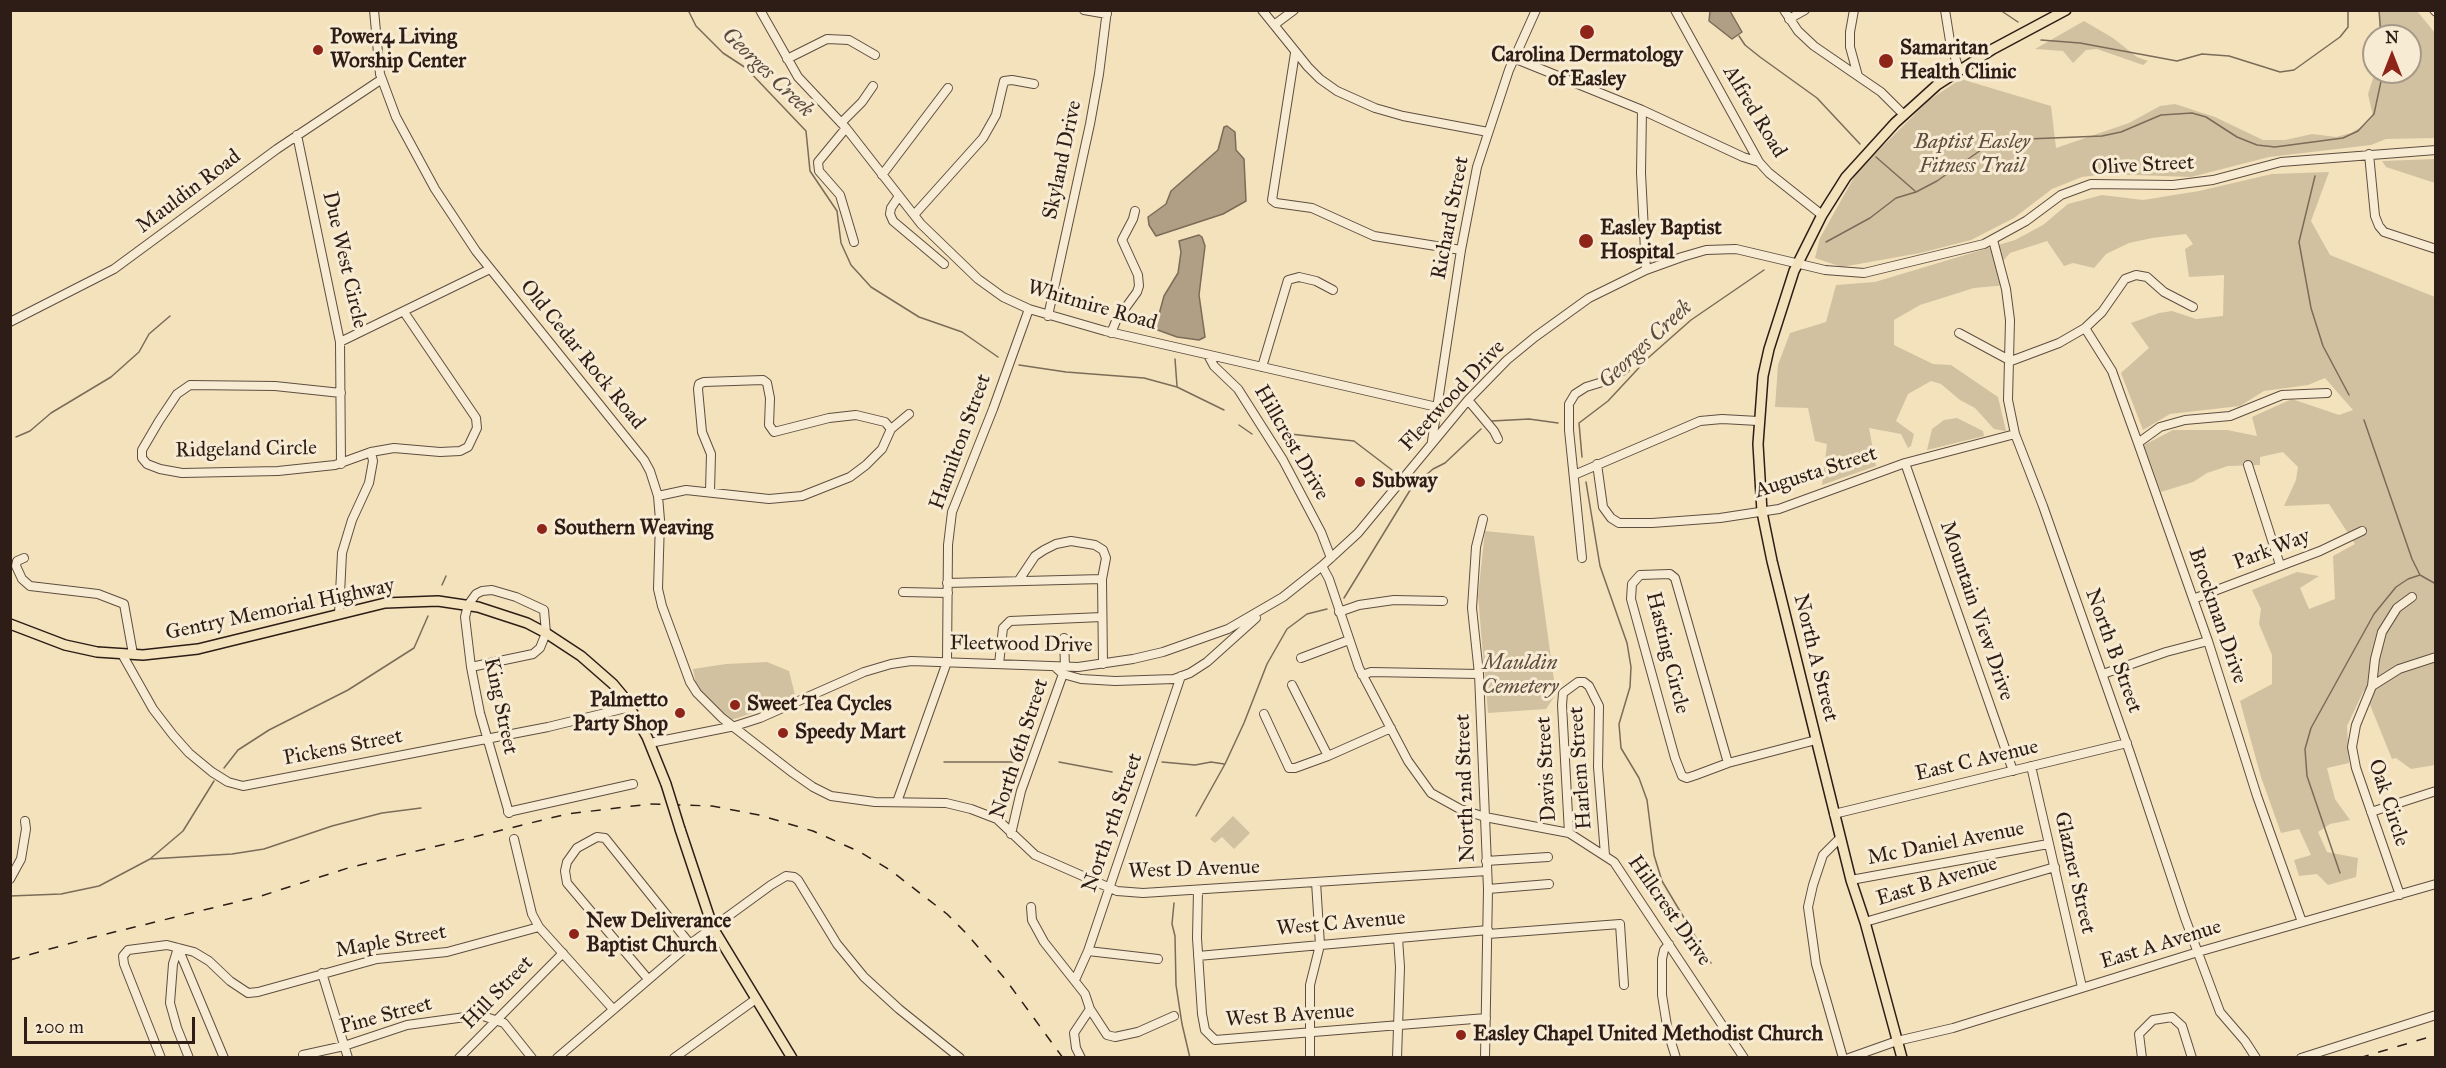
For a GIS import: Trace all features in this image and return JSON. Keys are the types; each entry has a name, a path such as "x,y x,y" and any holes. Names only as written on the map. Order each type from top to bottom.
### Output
{"main road":[{"name":"North A Street","path":"1902,1058 1840,838 1762,512 1758,421 1769,349 1797,264 1822,215 1846,177 1903,114 1937,85 1959,70 2066,10"},
{"name":"Gentry Memorial Highway","path":"10,624 65,645 97,652 167,654 198,649 385,603 414,600 468,605 502,614 546,633 581,656 613,684 630,707 650,744 666,784 714,928 792,1058"}],"street":[{"name":"Old Cedar Rock Road","path":"374,10 376,45 382,79 396,117 435,189 490,269 644,460 658,496 660,520 658,589 662,606 690,682 697,693 714,710 735,726"},
{"name":"Whitmire Road","path":"760,10 798,77 844,126 914,215 978,279 1003,297 1048,316 1111,333 1437,407"},
{"path":"1084,10 1107,12"},
{"path":"1262,10 1295,53 1320,79 1337,91 1375,108 1403,116 1488,132"},
{"path":"1274,25 1294,10"},
{"name":"Richard Street","path":"1432,442 1470,199 1488,132 1536,10"},
{"name":"Alfred Road","path":"1675,10 1759,162 1769,173 1822,215"},
{"path":"1784,10 1789,19 1814,46 1881,92 1903,114"},
{"path":"1789,19 1805,10"},
{"path":"1854,10 1850,46 1858,76"},
{"path":"1945,10 1950,41 1959,70"},
{"name":"Skyland Drive","path":"1048,316 1090,124 1107,12"},
{"path":"787,59 817,43 837,38 861,45 875,55"},
{"path":"1295,53 1272,200 1276,203 1312,208 1374,236 1461,250"},
{"path":"1516,58 1759,162"},
{"name":"Mauldin Road","path":"10,322 114,269 297,135 382,79"},
{"path":"914,215 983,138 996,115 1004,81 1034,84"},
{"path":"854,242 840,195 819,171 818,162 873,86"},
{"path":"882,175 948,88"},
{"path":"1642,111 1641,173 1646,270"},
{"name":"Due West Circle","path":"297,135 340,342 490,269"},
{"name":"Olive Street","path":"1797,264 1825,270 1864,273 1993,240 2026,221 2061,195 2091,184 2173,185 2213,180 2281,162 2436,150"},
{"path":"2369,154 2375,216 2379,226 2384,232 2436,249"},
{"path":"899,196 891,208 890,214 893,221 944,264"},
{"path":"1111,333 1116,321 1139,286 1138,276 1122,240 1135,211"},
{"name":"North B Street","path":"1993,240 2006,289 2010,320 2011,361 2008,400 2015,434 2103,674 2220,1012 2245,1041 2256,1058"},
{"name":"Fleetwood Drive","path":"650,744 735,726 788,707 873,669 910,662 999,664 1054,667 1064,670 1133,659 1195,642 1228,628 1268,606 1322,566 1375,515 1432,442 1507,360 1589,298 1646,270 1706,250 1723,248 1751,251 1797,264"},
{"path":"1959,333 2011,361 2059,343 2085,328 2102,312 2125,279 2136,275 2147,277 2163,292 2193,307"},
{"path":"1262,367 1288,280 1299,277 1316,281 1334,290"},
{"name":"Hamilton Street","path":"897,802 947,662 948,545 952,512 993,409 1029,309"},
{"name":"Ridgeland Circle","path":"341,393 275,386 190,385 177,394 159,421 142,450 142,458 147,464 160,469 182,473 278,471 315,469 340,464 371,452 394,448 460,451 468,447 477,428 476,418 404,312"},
{"name":"Brockman Drive","path":"2085,328 2112,371 2208,641 2257,796 2302,922"},
{"path":"340,342 340,464"},
{"name":"Hillcrest Drive","path":"1208,355 1214,366 1238,389 1283,460 1321,532 1331,558"},
{"path":"1582,558 1569,430 1569,404 1575,394 1586,387 1610,380 1625,369"},
{"path":"710,491 711,454 702,432 698,389 699,384 704,382 763,380 767,383 770,398 770,425 774,432 829,418 856,415 885,422 891,429"},
{"path":"2138,443 2160,427 2185,420 2230,416 2282,395 2326,393"},
{"path":"1468,400 1494,431 1497,439"},
{"path":"658,496 686,490 769,499 802,496 850,477 866,465 882,449 891,429 909,414"},
{"path":"1574,475 1700,421 1722,419 1758,421"},
{"name":"Augusta Street","path":"1597,464 1603,507 1611,518 1619,523 1680,521 1779,509 1905,463 2015,434"},
{"path":"339,614 342,553 352,520 369,483 373,461 371,452"},
{"name":"Mountain View Drive","path":"1905,463 2013,771"},
{"path":"2248,465 2280,565"},
{"name":"North 2nd Street","path":"1483,519 1476,546 1472,594 1479,674 1488,889 1485,1058"},
{"name":"Park Way","path":"2193,599 2320,550 2362,531"},
{"path":"1018,580 1035,556 1056,544 1071,541 1095,545 1103,550 1106,558 1102,579 1102,664"},
{"path":"24,558 16,564 25,584 98,594 124,604 133,654"},
{"name":"Hillcrest Drive","path":"1322,566 1329,579 1362,675 1408,761 1431,793 1460,809 1485,817 1569,833 1605,855 1623,874 1744,1058"},
{"name":"Hasting Circle","path":"1728,763 1675,578 1670,574 1640,575 1632,584 1631,599 1679,772 1687,778 1728,763 1816,740"},
{"path":"947,583 1102,579"},
{"path":"468,605 482,591 492,590 516,597 544,610 546,633 540,648 532,654 471,667"},
{"path":"903,592 948,593"},
{"name":"Oak Circle","path":"2400,895 2356,768 2352,747 2356,725 2372,686 2375,659 2382,632 2397,608 2412,597"},
{"path":"1340,612 1359,605 1394,600 1443,602"},
{"name":"King Street","path":"468,605 465,617 471,667 487,739 508,812 633,784"},
{"path":"1064,638 1064,670 1081,679 1151,681 1181,676 1207,662 1268,606"},
{"path":"999,664 1003,628 1010,621 1102,617"},
{"path":"1301,658 1349,640"},
{"path":"2103,674 2166,652 2208,641"},
{"name":"Pickens Street","path":"122,654 153,709 184,747 212,772 228,782 243,786 487,739 604,715 630,707"},
{"path":"2372,686 2399,669 2436,657"},
{"name":"North 6th Street","path":"1011,834 1021,791 1064,670"},
{"path":"1362,675 1371,672 1479,674"},
{"name":"North 5th Street","path":"1075,980 1088,951 1181,676"},
{"name":"Davis Street","path":"1569,833 1563,693 1572,684 1584,682"},
{"name":"Harlem Street","path":"1584,682 1593,691 1599,706 1598,767 1605,855"},
{"path":"1292,685 1328,756"},
{"path":"1264,714 1289,768 1328,756 1391,728"},
{"name":"West D Avenue","path":"735,726 813,788 831,796 897,802 946,803 971,809 997,819 1035,855 1109,889 1143,893 1487,871"},
{"name":"East C Avenue","path":"1834,814 2127,742"},
{"name":"Glazner Street","path":"2031,766 2082,987"},
{"path":"2371,812 2436,791"},
{"path":"10,879 21,859 26,829 25,821"},
{"path":"648,979 567,883 565,871 567,862 577,848 597,837 605,838 690,944"},
{"path":"1840,838 1823,855 1808,907 1816,964 1843,1058"},
{"path":"514,839 532,914 539,927 613,1009"},
{"name":"Mc Daniel Avenue","path":"1851,880 2048,844"},
{"path":"1486,861 1548,857"},
{"name":"East B Avenue","path":"1865,922 2055,867"},
{"path":"557,1058 690,944 781,878 794,877 837,944 864,977 899,1009 960,1058"},
{"path":"1310,1058 1310,985 1320,945 1316,882"},
{"path":"1488,889 1549,884"},
{"name":"East A Avenue","path":"1849,1058 1898,1041 1953,1028 2198,952 2436,885"},
{"name":"West B Avenue","path":"1198,890 1198,956 1202,1014 1205,1030 1215,1040 1486,1018"},
{"path":"1031,907 1032,920 1044,942 1085,994 1090,1009 1107,1035 1114,1037 1138,1032 1174,1016"},
{"name":"West C Avenue","path":"1198,956 1398,938 1620,924 1624,985"},
{"name":"Maple Street","path":"178,948 201,955 230,981 248,993 387,957 447,952 539,927"},
{"path":"1397,1058 1398,938"},
{"path":"1669,944 1664,950 1662,959 1662,995 1668,1032 1676,1058"},
{"path":"161,1058 124,964 123,956 128,950 134,948 167,945 178,948"},
{"path":"178,948 173,964 170,1003 189,1058"},
{"path":"178,948 224,1058"},
{"path":"1088,951 1158,959"},
{"name":"Hill Street","path":"459,1058 495,1019 563,953"},
{"path":"322,973 348,1058"},
{"path":"674,1058 756,999"},
{"path":"1081,1058 1076,1048 1074,1033 1090,1009"},
{"name":"Pine Street","path":"303,1054 344,1046 406,1025 480,1015 495,1019"},
{"path":"2301,1058 2436,1015"},
{"path":"2142,1058 2139,1034 2153,1020 2172,1017 2182,1026 2192,1058"},
{"path":"495,1019 504,1023 532,1058"}],"green space":[{"name":"Baptist Easley Fitness Trail","path":"2380,11 2417,11 2435,33 2435,138 2386,139 2371,145 2269,157 2191,177 2105,174 2082,177 2052,189 2014,218 1971,240 1920,253 1842,267 1815,258 1820,238 1857,172 1929,100 1961,79 2051,106 2056,148 2129,123 2160,106 2175,104 2215,117 2263,140 2285,140 2312,134 2336,137 2351,133 2366,124 2373,116 2368,94 2371,84 2422,84 2422,24 2379,24"},
{"path":"2084,21 2113,38 2137,57 2148,61 2143,65 2097,49 2086,50 2073,63 2063,51 2035,49"},
{"path":"2435,159 2435,183 2386,167 2382,161"},
{"path":"2329,172 2311,221 2330,255 2435,297 2435,765 2411,769 2396,758 2392,759 2364,690 2347,726 2349,763 2327,768 2335,799 2350,820 2330,824 2318,832 2327,852 2358,858 2356,877 2328,885 2317,874 2299,876 2294,860 2311,855 2299,829 2281,833 2261,777 2240,701 2272,684 2272,655 2259,624 2261,609 2252,590 2297,572 2319,576 2300,588 2309,609 2335,599 2333,556 2355,544 2329,504 2284,506 2296,480 2298,467 2283,452 2260,457 2260,465 2228,466 2207,473 2193,482 2161,492 2144,445 2173,430 2227,430 2257,436 2252,417 2292,399 2339,415 2353,410 2325,378 2308,385 2264,391 2240,406 2170,414 2143,430 2121,373 2149,348 2131,323 2172,311 2196,319 2223,316 2224,275 2189,277 2185,249 2193,244 2186,234 2129,243 2106,254 2094,268 2073,263 2064,266 2047,241 2010,253 2003,261 2007,285 1974,288 1920,305 1894,320 1894,345 1933,364 1951,365 1998,397 2006,431 1994,429 1975,408 1960,400 1941,384 1931,381 1908,394 1896,421 1914,434 1911,446 1908,448 1901,434 1869,428 1876,466 1822,485 1827,444 1815,441 1808,408 1775,407 1778,365 1790,333 1826,322 1836,285 1875,282 2015,240 2043,225 2068,204 2102,195 2143,200 2199,191 2272,174"},
{"path":"1957,418 1983,431 1984,436 1927,450 1932,429 1944,420"},
{"name":"Mauldin Cemetery","path":"1485,531 1534,536 1556,694 1546,709 1488,713 1478,596"},
{"path":"767,662 789,671 796,699 731,720 711,703 696,684 693,669 726,664"},
{"path":"1233,816 1250,833 1234,849 1222,837 1215,843 1210,839"}],"shaded area":[{"path":"1710,11 1730,11 1742,32 1732,39 1709,21"},
{"path":"1227,126 1235,132 1236,150 1244,159 1246,201 1223,214 1156,236 1149,225 1148,217 1166,204 1171,191 1218,150 1224,127"},
{"path":"1199,235 1205,246 1199,295 1205,337 1199,340 1177,337 1155,329 1164,296 1178,273 1181,252 1179,241"}],"waterway":[{"name":"Georges Creek","path":"688,10 696,26 723,53 746,68 806,131 810,171 837,211 841,243 851,265 871,287 919,317 962,332 998,357"},
{"path":"2000,10 2018,22"},
{"path":"2041,40 2080,43 2177,61 2202,54 2229,56 2280,72 2294,70 2340,37 2348,27 2348,10"},
{"name":"Georges Creek","path":"2379,10 2380,24"},
{"path":"1739,36 1745,45 1760,57 1817,98 1860,144"},
{"name":"Georges Creek","path":"1826,242 1870,218 1896,198 1916,192 1937,181 1988,145 2002,140 2102,136 2121,132 2161,115 2192,113 2206,117 2237,137 2257,145 2275,147 2343,138 2358,131 2374,114 2380,84"},
{"path":"1876,157 1915,191"},
{"path":"2315,176 2299,242 2311,308 2323,346 2349,395"},
{"name":"Georges Creek","path":"1582,457 1579,423 1608,401 1648,358 1691,320 1764,270"},
{"path":"16,437 30,431 51,413 111,377 139,352 149,334 170,316"},
{"path":"1175,359 1177,386"},
{"name":"Georges Creek","path":"1019,365 1066,372 1144,378 1177,387 1224,410"},
{"name":"Georges Creek","path":"1492,421 1529,419 1558,423"},
{"path":"2364,420 2412,559 2420,575 2436,584"},
{"name":"Georges Creek","path":"1239,425 1252,434"},
{"path":"1344,598 1412,487 1433,469 1445,463 1481,429"},
{"name":"Georges Creek","path":"1281,433 1354,441 1392,470"},
{"path":"1586,482 1600,566 1627,643 1631,667 1630,687 1619,724 1621,748 1639,778 1647,800 1654,855 1662,881 1711,963"},
{"path":"2340,873 2307,776 2305,749 2311,728 2374,614 2396,587 2420,575"},
{"path":"442,585 446,576"},
{"path":"1196,816 1225,764 1267,664 1287,629 1307,614 1327,609"},
{"path":"224,768 238,750 269,730 348,690 414,648 428,616"},
{"path":"944,762 1020,762"},
{"path":"1059,762 1112,772"},
{"path":"1162,762 1195,765 1211,762 1224,764"},
{"path":"10,896 61,894 99,886 150,859 183,831 214,781"},
{"path":"150,859 232,854 264,849 332,826 382,813 421,808"},
{"path":"1174,903 1172,924 1175,936 1176,985 1190,1058"}],"railway":[{"path":"10,960 261,896 348,868 567,814 650,804 712,806 759,815 813,831 860,852 890,870 947,914 967,934 1006,980 1063,1058"},
{"path":"2359,1058 2436,1035"}],"place":[{"name":"Carolina Dermatology of Easley","path":"1587,32"},
{"name":"Power4 Living Worship Center","path":"318,50"},
{"name":"Samaritan Health Clinic","path":"1886,61"},
{"name":"Easley Baptist Hospital","path":"1586,241"},
{"name":"Subway","path":"1360,482"},
{"name":"Southern Weaving","path":"542,529"},
{"name":"Sweet Tea Cycles","path":"735,705"},
{"name":"Palmetto Party Shop","path":"680,713"},
{"name":"Speedy Mart","path":"783,733"},
{"name":"New Deliverance Baptist Church","path":"574,934"},
{"name":"Easley Chapel United Methodist Church","path":"1461,1035"}]}
